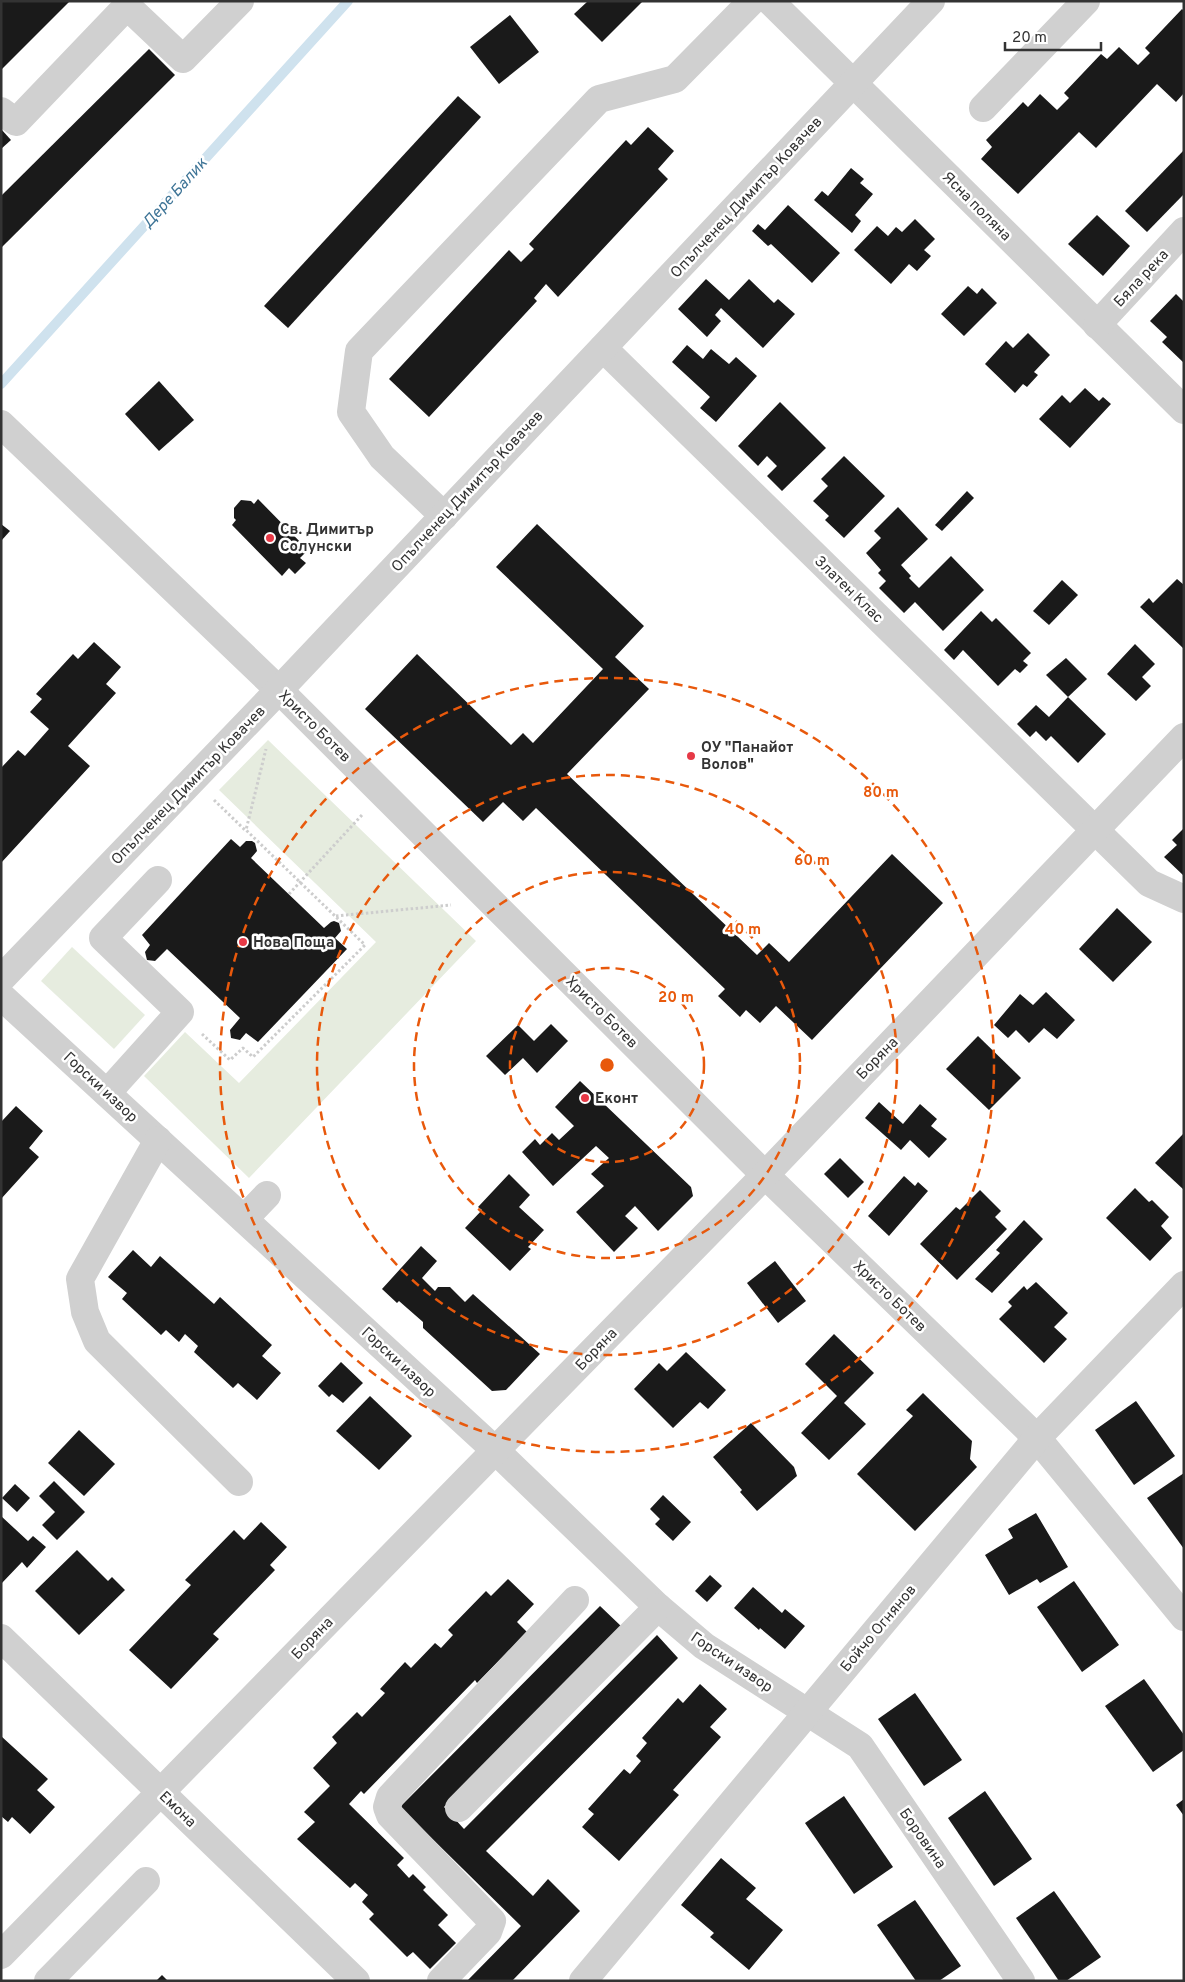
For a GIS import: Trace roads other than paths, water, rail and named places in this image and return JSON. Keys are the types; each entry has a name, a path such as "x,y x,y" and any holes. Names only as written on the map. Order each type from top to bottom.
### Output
{"street":[{"path":"1,111 16,122 127,6 183,59 240,1"},
{"path":"444,516 382,457 351,412 359,351 598,99 675,79 752,1"},
{"name":"Ясна поляна","path":"770,1 1184,410"},
{"name":"Опълченец Димитър Ковачев","path":"1,979 279,690 931,1"},
{"path":"983,108 1086,1"},
{"name":"Бяла река","path":"1097,325 1184,232"},
{"name":"Златен Клас","path":"603,348 1149,883 1184,899"},
{"name":"Христо Ботев","path":"4,427 279,690 765,1175 1037,1438 1184,1617"},
{"name":"Боряна","path":"1,1955 765,1175 1184,737"},
{"path":"107,1093 180,1012 103,938 158,880"},
{"name":"Горски извор","path":"1,996 496,1451 658,1607 704,1646 808,1712"},
{"path":"158,1140 80,1279 85,1312 97,1341 239,1482"},
{"path":"244,1219 267,1195"},
{"name":"Бойчо Огнянов","path":"583,1981 1037,1438 1184,1285"},
{"path":"441,1981 488,1932 492,1921 390,1815 387,1807 390,1797 575,1600"},
{"path":"458,1808 658,1607"},
{"name":"Емона","path":"1,1638 356,1981"},
{"name":"Боровина","path":"808,1712 860,1746 1021,1981"},
{"path":"48,1981 146,1881"}],"waterway":[{"name":"Дере Балик","path":"1,384 348,1"}],"place":[{"name":"Св. Димитър Солунски","path":"270,538"},
{"name":"ОУ \"Панайот Волов\"","path":"691,756"},
{"name":"Нова Поща","path":"243,942"},
{"name":"Еконт","path":"585,1098"}]}
